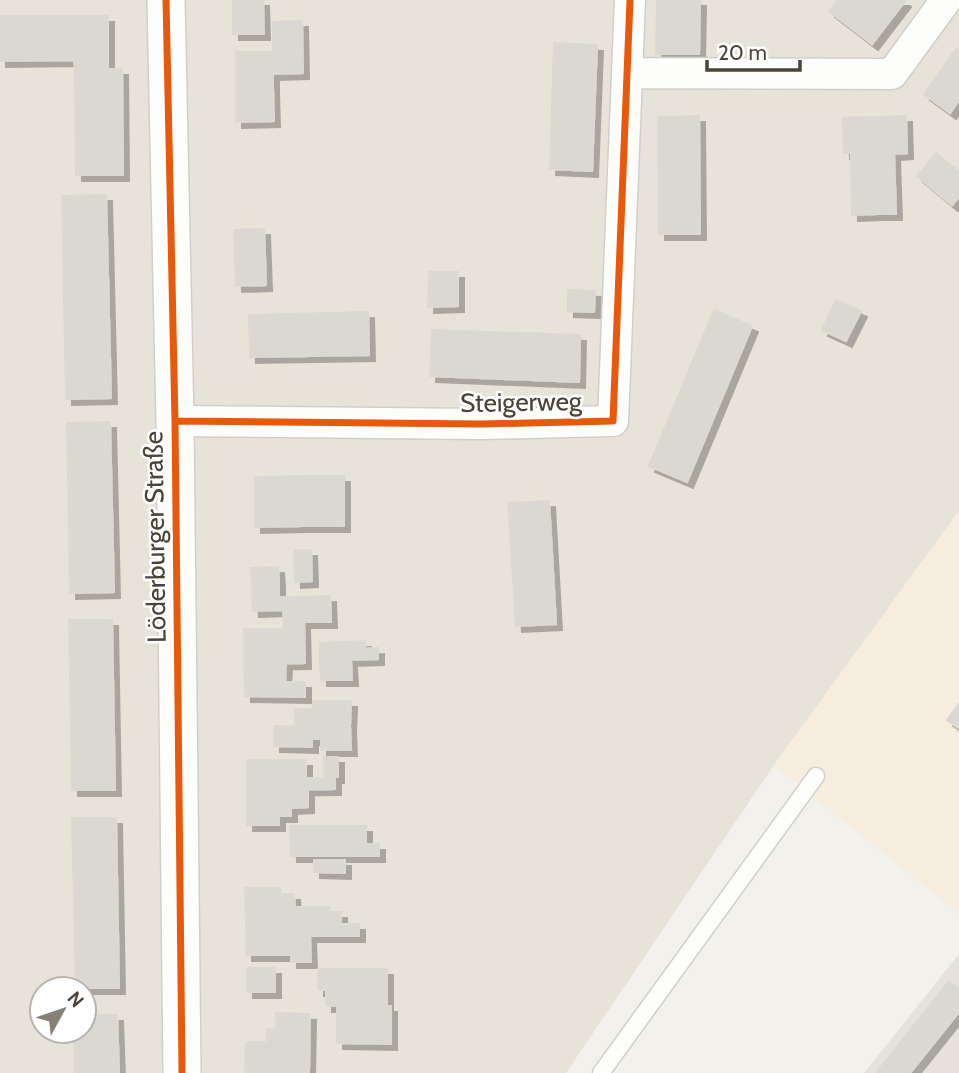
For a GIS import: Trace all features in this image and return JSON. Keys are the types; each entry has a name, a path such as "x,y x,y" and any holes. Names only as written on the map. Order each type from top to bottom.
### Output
{"street":[{"name":"Löderburger Straße","path":"166,0 175,421 182,1073"},
{"name":"Steigerweg","path":"175,421 481,424 613,421 630,0"},
{"path":"627,73 892,74 946,0"}],"lane":[{"path":"601,1073 816,776"}],"shaded area":[{"path":"0,0 959,0 959,511 774,765 566,1073 0,1073"},
{"path":"959,511 959,913 774,765"},
{"path":"959,954 959,1073 864,1073"}],"building":[{"path":"233,0 263,0 264,34 233,34"},
{"path":"657,0 700,0 699,54 656,54"},
{"path":"838,0 905,1 872,44 829,11"},
{"path":"0,16 108,16 108,69 75,69 74,60 0,61"},
{"path":"302,21 303,73 273,74 273,22"},
{"path":"554,43 597,45 592,171 550,169"},
{"path":"956,49 959,51 959,100 950,113 924,94"},
{"path":"236,52 273,52 273,88 236,89"},
{"path":"75,69 122,69 123,175 76,175"},
{"path":"273,88 274,121 236,122 236,89"},
{"path":"699,116 700,234 659,234 658,117"},
{"path":"906,116 907,153 894,154 896,214 876,214 873,117"},
{"path":"873,117 876,214 852,215 851,152 844,153 843,118"},
{"path":"936,153 959,172 959,197 952,205 917,176"},
{"path":"106,195 111,398 66,399 62,196"},
{"path":"264,229 266,285 236,286 234,230"},
{"path":"429,272 458,272 458,306 428,307"},
{"path":"568,290 595,291 594,312 568,311"},
{"path":"836,300 861,311 846,341 822,330"},
{"path":"714,310 752,326 687,482 649,466"},
{"path":"368,312 369,355 250,357 249,315"},
{"path":"432,330 580,335 579,382 430,376"},
{"path":"110,422 114,592 70,593 67,423"},
{"path":"301,476 301,526 255,527 255,477"},
{"path":"301,476 344,476 344,526 301,526"},
{"path":"549,501 556,624 516,626 508,503"},
{"path":"294,550 311,550 312,581 295,582"},
{"path":"278,567 279,582 252,583 251,568"},
{"path":"279,582 279,597 252,598 252,583"},
{"path":"330,596 331,622 304,622 305,663 244,664 244,629 284,629 283,610 253,611 252,598"},
{"path":"69,620 112,620 115,790 72,790"},
{"path":"365,641 365,649 378,648 378,659 320,661 320,643"},
{"path":"320,661 351,661 352,680 321,680"},
{"path":"286,663 285,682 305,682 305,697 245,696 244,664"},
{"path":"313,701 351,701 350,726 295,725 295,709 313,710"},
{"path":"959,704 959,728 947,720"},
{"path":"274,726 350,726 351,750 321,750 321,739 312,739 312,747 274,746"},
{"path":"324,757 338,757 335,789 247,790 247,760 306,760 306,778 324,778"},
{"path":"308,789 308,807 291,808 291,816 279,816 279,825 247,825 247,790"},
{"path":"72,818 116,818 119,988 98,988 98,975 76,975"},
{"path":"290,826 366,826 366,844 379,844 379,856 291,856"},
{"path":"314,860 345,860 345,873 314,872"},
{"path":"245,888 280,888 281,894 294,894 295,907 329,907 329,912 341,912 341,924 246,924"},
{"path":"246,924 359,924 359,936 310,936 311,962 291,962 291,955 246,955"},
{"path":"247,968 275,968 275,992 247,992"},
{"path":"318,969 387,969 387,990 318,990"},
{"path":"949,981 959,989 959,1012 910,1073 876,1073"},
{"path":"326,990 387,990 387,1006 391,1006 391,1044 337,1043 337,1006 326,1006"},
{"path":"276,1013 310,1014 309,1071 245,1070 246,1042 267,1042 267,1029 276,1030"},
{"path":"98,1015 117,1015 119,1073 75,1073 74,1045 98,1045"},
{"path":"245,1070 309,1071 309,1073 245,1073"}],"cycle path":[{"path":"166,0 175,421 182,1073"},
{"path":"175,421 481,424 613,421 630,0"}]}
